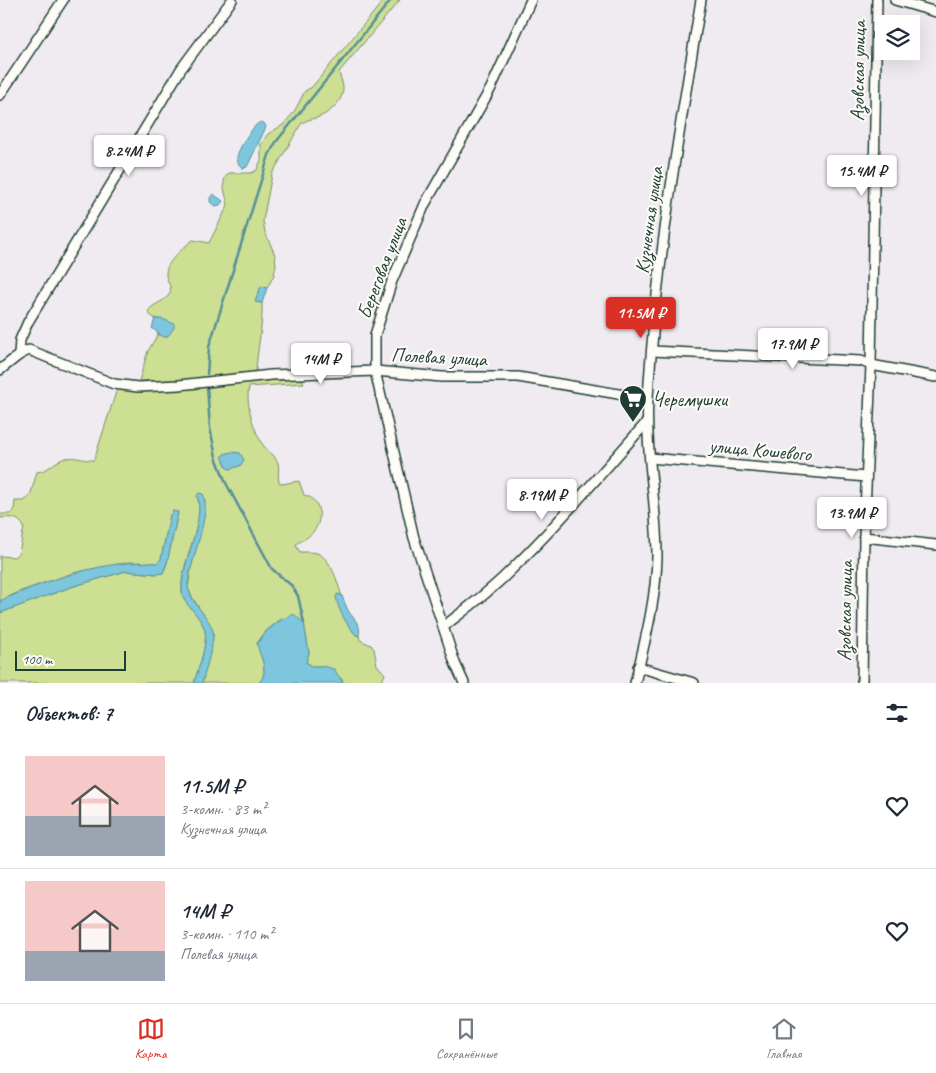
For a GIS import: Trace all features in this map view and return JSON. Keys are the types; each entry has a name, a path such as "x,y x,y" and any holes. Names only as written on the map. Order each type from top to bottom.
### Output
{"street":[{"path":"0,95 63,0"},
{"path":"0,370 19,355 20,340 28,322 181,69 232,0"},
{"name":"Береговая улица","path":"464,683 443,627 414,538 375,371 376,329 392,281 426,204 491,88 531,0"},
{"name":"Кузнечная улица","path":"634,683 652,614 656,581 656,529 647,422 652,351 663,243 701,0"},
{"name":"Азовская улица","path":"862,683 864,537 871,365 877,0"},
{"path":"895,0 936,12"},
{"name":"Полевая улица","path":"19,355 29,350 35,351 114,384 138,387 271,375 375,371 442,376 518,377 648,399"},
{"path":"652,351 861,361 871,365 936,378"},
{"path":"443,627 476,602 507,574 553,527 647,422"},
{"name":"улица Кошевого","path":"650,458 866,477"},
{"path":"864,537 936,545"},
{"path":"638,667 694,683"}],"green space":[{"path":"384,0 400,0 339,72 343,84 343,93 339,101 323,115 301,124 272,174 263,221 265,232 275,255 276,265 274,275 267,288 261,287 256,302 262,303 262,312 256,372 180,380 139,381 148,351 158,334 163,337 173,324 156,318 148,312 169,295 170,286 166,273 169,264 193,240 209,243 228,205 224,188 226,176 229,173 251,173 257,170 261,160 261,144 268,134 283,125 294,112 305,91 312,87"},
{"path":"302,379 304,383 249,387 248,401 251,417 263,445 278,463 279,482 282,484 299,481 304,495 313,500 318,508 319,518 316,528 297,543 296,546 300,552 317,553 327,560 342,596 338,594 343,616 357,636 359,635 360,640 371,645 374,649 377,665 385,674 381,683 343,683 342,679 322,666 312,666 306,662 309,653 304,623 282,618 266,631 257,643 264,669 264,674 259,683 202,683 213,631 188,588 205,500 197,496 199,506 196,530 182,580 185,600 199,619 206,636 194,683 0,683 0,613 71,587 126,571 163,573 167,563 178,512 170,515 161,559 157,563 130,562 73,573 21,591 0,601 0,556 14,557 19,553 24,527 20,521 14,518 0,518 0,514 11,514 14,510 15,501 24,501 30,496 37,472 66,458 94,460 117,389 153,391"}],"water":[{"path":"261,122 266,127 247,167 242,168 237,160 238,153 250,132"},
{"path":"213,194 223,201 220,205 215,206 210,202"},
{"path":"261,286 267,288 262,303 255,302"},
{"path":"155,319 163,319 174,324 174,328 167,337 163,337 152,328"},
{"path":"232,452 240,453 244,460 240,466 230,469 227,468 222,456"},
{"path":"199,493 203,494 205,513 188,584 191,596 213,631 213,641 202,683 194,683 206,636 202,623 188,606 182,590 185,568 196,529 199,506 197,496"},
{"path":"173,511 178,512 163,573 126,571 71,587 0,613 0,601 56,579 118,564 157,563 161,559 170,515"},
{"path":"338,594 342,596 358,626 360,632 357,636 341,612 336,596"},
{"path":"294,614 304,623 309,653 306,662 312,666 334,669 343,683 259,683 264,674 264,669 257,644 273,626"}],"waterway":[{"path":"207,374 209,347 269,155 276,142 391,0"},
{"path":"207,386 210,428 216,457 226,483 272,569 292,586 298,596 304,623"}],"place":[{"name":"Черемушки","path":"633,423"}]}
